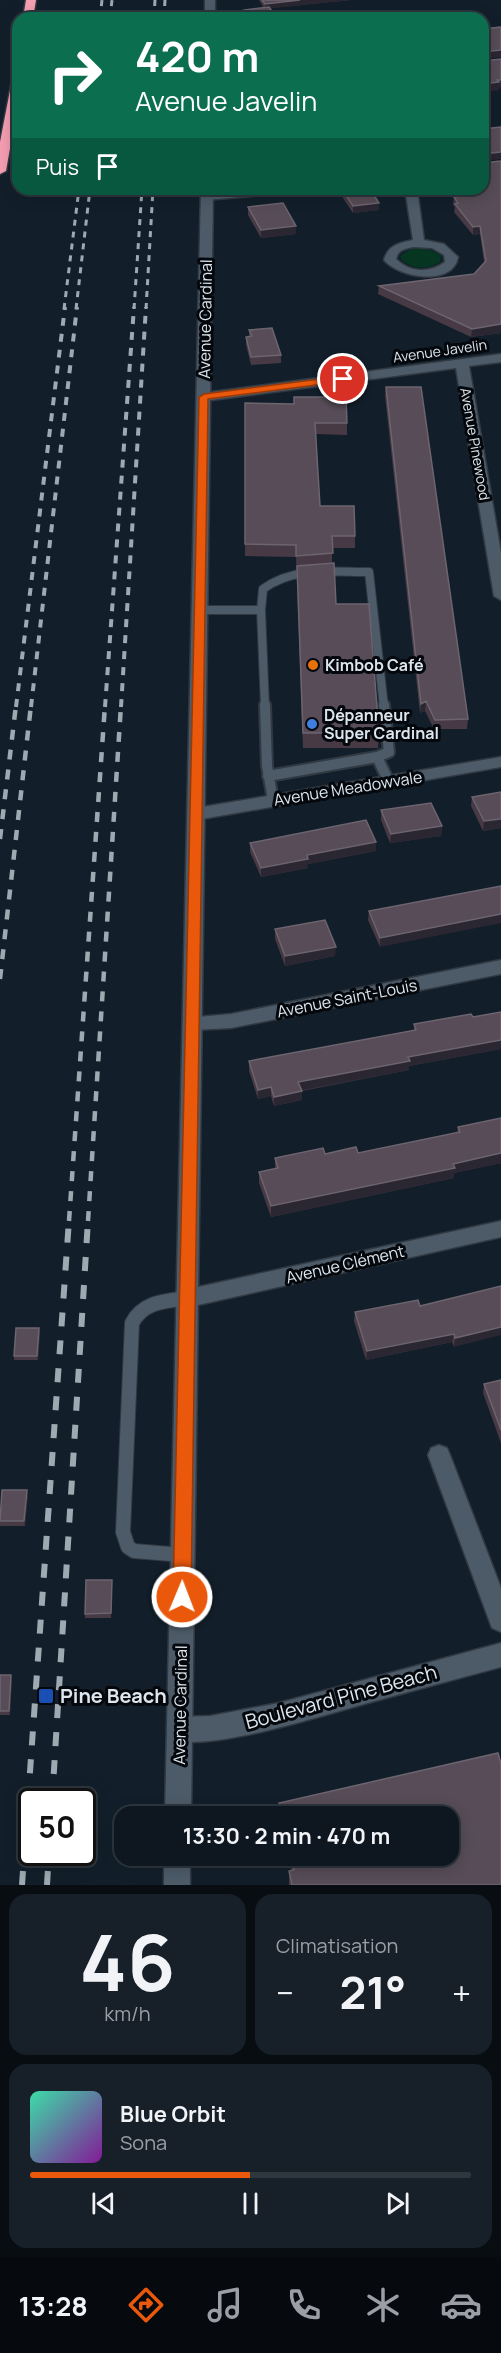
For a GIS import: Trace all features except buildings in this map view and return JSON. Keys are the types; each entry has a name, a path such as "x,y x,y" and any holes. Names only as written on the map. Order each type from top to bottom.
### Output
{"highway":[{"path":"0,171 12,107"}],"street":[{"name":"Avenue Cardinal","path":"178,1806 207,195"},
{"path":"412,195 419,243"},
{"path":"419,243 445,249 452,257 451,263 441,270 425,273 408,271 392,262 390,254 395,249 419,243"},
{"name":"Avenue Javelin","path":"204,397 501,358"},
{"name":"Avenue Pinewood","path":"462,363 501,596"},
{"name":"Avenue Meadowvale","path":"196,814 501,762"},
{"name":"Avenue Saint-Louis","path":"193,1023 231,1021 501,968"},
{"name":"Avenue Clément","path":"189,1298 501,1229"},
{"path":"439,1455 501,1620"},
{"name":"Boulevard Pine Beach","path":"180,1730 210,1730 279,1715 501,1655"},
{"path":"177,1866 177,1885"}],"lane":[{"path":"268,776 377,757 389,752 369,572 304,574 278,579 263,589 261,610 268,776 273,800"},
{"path":"200,610 261,610"},
{"path":"377,757 389,782"},
{"path":"183,1555 134,1551 128,1547 123,1532 132,1323 135,1316 147,1306 189,1298"}],"green space":[{"path":"425,248 441,255 440,262 420,268 405,263 401,259 400,256 411,249"}],"railway":[{"path":"101,12 102,0"},
{"path":"111,12 112,0"},
{"path":"154,12 155,0"},
{"path":"164,12 165,0"},
{"path":"64,309 78,195"},
{"path":"76,309 89,195"},
{"path":"134,309 142,195"},
{"path":"146,309 153,195"},
{"path":"16,707 65,307"},
{"path":"31,707 77,307"},
{"path":"105,707 134,307"},
{"path":"121,707 146,307"},
{"path":"0,839 16,705"},
{"path":"0,979 31,705"},
{"path":"69,1221 105,705"},
{"path":"88,1221 121,705"},
{"path":"22,1885 69,1220"},
{"path":"53,1788 88,1220"},
{"path":"47,1885 48,1866"}],"place":[{"name":"Kimbob Café","path":"313,665"},
{"name":"Dépanneur Super Cardinal","path":"312,724"},
{"name":"Pine Beach","path":"46,1696"}],"route":[{"path":"182,1597 204,397 343,379"}]}
